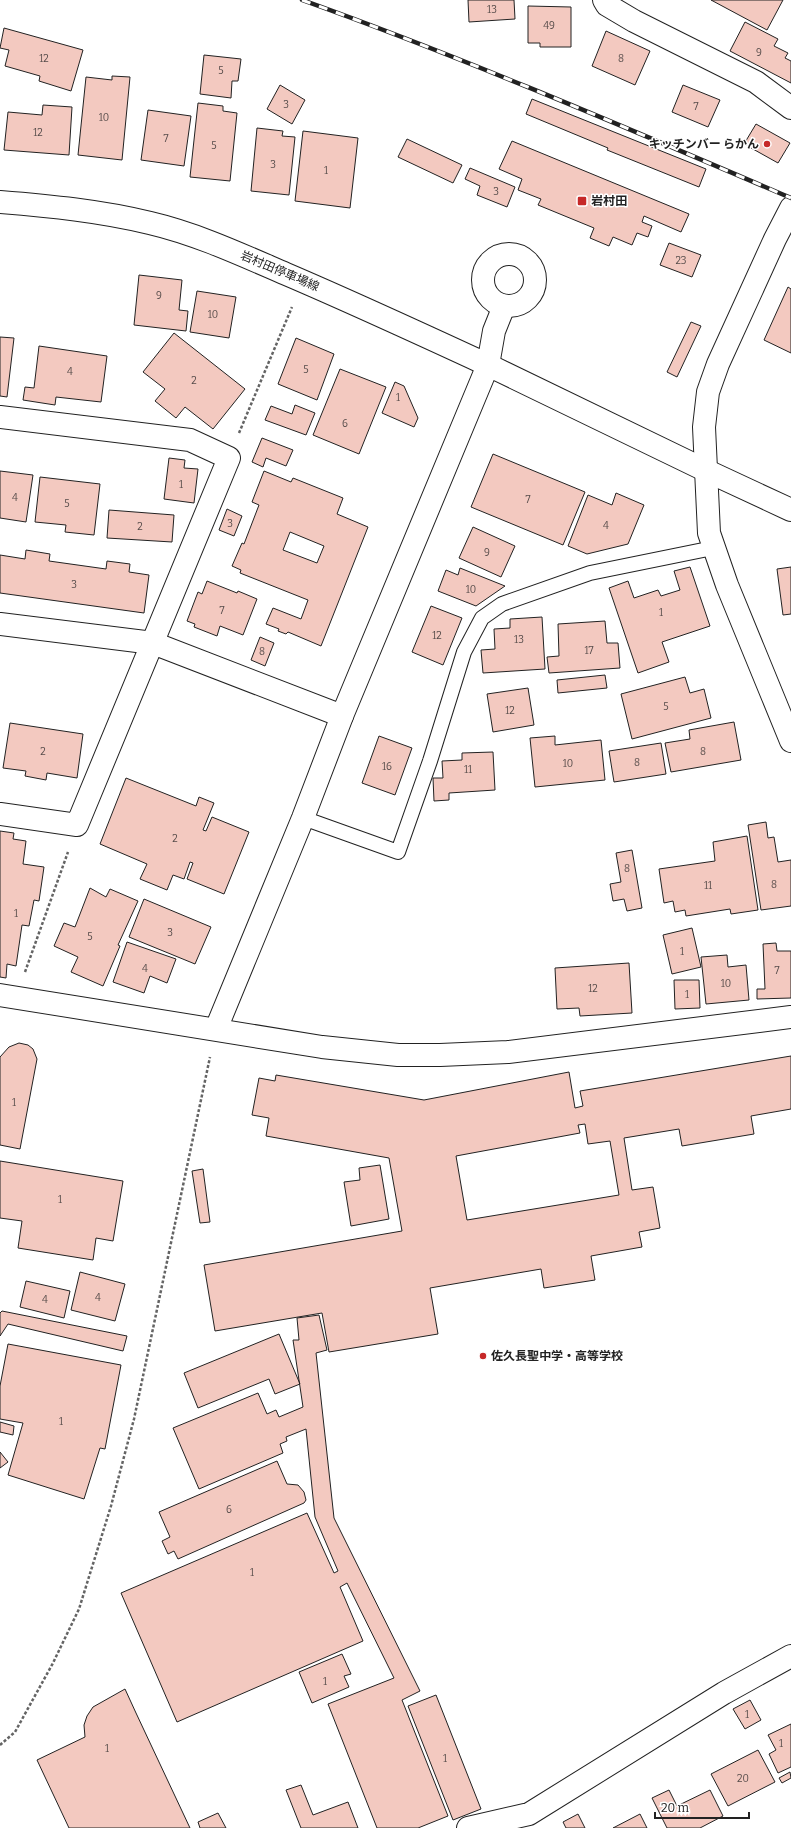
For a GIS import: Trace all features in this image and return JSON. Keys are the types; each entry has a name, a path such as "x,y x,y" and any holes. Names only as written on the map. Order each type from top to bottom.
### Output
{"street":[{"path":"604,0 607,5 634,21 756,82 791,108"},
{"name":"岩村田停車場線","path":"0,202 106,214 150,223 191,235 243,255 488,365 791,510"},
{"path":"791,208 775,239 721,357 708,392 704,427 708,521 713,548 791,742"},
{"path":"216,1029 303,818 342,716 488,365 494,331 504,306"},
{"path":"0,417 190,440 229,458 77,825 0,814"},
{"path":"0,624 153,643 342,716"},
{"path":"8,996 363,1052 440,1055 508,1052 791,1017"},
{"path":"473,1827 529,1814 724,1693 791,1656"}],"lane":[{"path":"303,818 398,852 430,761 464,652 482,618 502,604 590,573 713,548"}],"path":[{"path":"229,458 303,281"},
{"path":"8,996 77,825"},
{"path":"0,1745 15,1732 54,1663 79,1609 111,1506 134,1419 216,1029"}],"building":[{"path":"468,0 514,0 515,19 469,22"},
{"path":"711,0 783,0 767,30"},
{"path":"528,6 571,7 571,47 540,47 540,43 528,43"},
{"path":"745,22 778,39 774,46 788,53 785,58 791,61 791,83 730,51"},
{"path":"4,28 83,50 71,91 39,81 40,76 5,66 9,50 0,48"},
{"path":"606,31 650,51 635,85 592,66"},
{"path":"204,55 241,59 238,81 232,81 231,98 200,94"},
{"path":"112,76 130,77 122,160 78,155 86,77 112,80"},
{"path":"280,85 305,100 292,124 267,109"},
{"path":"683,85 720,100 708,127 672,112"},
{"path":"532,99 706,169 699,187 607,150 608,148 526,114"},
{"path":"198,103 223,106 223,111 237,113 230,181 190,177"},
{"path":"43,105 72,107 69,155 4,150 8,112 42,115"},
{"path":"148,110 191,116 184,166 141,160"},
{"name":"キッチンバー らかん","path":"756,124 790,143 778,163 744,144"},
{"path":"257,128 283,131 282,136 295,137 289,195 251,191"},
{"path":"303,131 358,138 350,208 295,201"},
{"path":"407,139 462,165 453,183 398,157"},
{"path":"512,141 689,214 681,232 644,216 642,222 652,226 648,237 637,233 632,245 613,237 609,246 590,238 594,228 538,205 541,199 518,190 522,179 499,169"},
{"path":"470,168 515,187 507,207 477,195 480,186 465,179"},
{"path":"669,243 701,255 692,277 660,265"},
{"path":"139,275 182,280 179,310 188,311 186,331 134,325"},
{"path":"788,287 791,289 791,353 764,340"},
{"path":"197,291 236,297 229,338 190,332"},
{"path":"691,322 701,326 677,377 667,372"},
{"path":"174,333 245,389 213,429 185,407 176,418 155,401 165,389 143,372"},
{"path":"0,337 14,338 7,397 0,396"},
{"path":"296,338 334,354 317,400 278,384"},
{"path":"39,346 107,356 101,402 56,397 55,405 23,400 25,387 34,388"},
{"path":"340,369 386,387 359,454 313,435"},
{"path":"395,382 404,386 418,418 414,427 382,413"},
{"path":"295,405 315,413 306,435 265,420 271,406 292,414"},
{"path":"262,438 293,450 286,466 266,458 263,467 252,462"},
{"path":"493,454 585,492 563,545 471,507"},
{"path":"169,458 185,460 184,468 198,469 194,503 164,499"},
{"path":"0,471 33,475 26,522 0,518"},
{"path":"264,471 291,482 293,478 343,498 337,514 368,527 321,646 288,632 286,634 278,631 279,629 266,624 273,608 301,619 308,600 240,573 241,570 232,566 242,543 244,544 259,505 252,502","holes":["290,532 324,546 317,563 283,550"]},
{"path":"40,477 100,484 94,535 65,532 66,525 35,522"},
{"path":"616,493 644,505 628,544 587,554 568,546 588,495 612,505"},
{"path":"227,509 242,516 234,536 219,530"},
{"path":"109,510 174,515 172,542 107,538"},
{"path":"473,527 515,546 501,577 459,558"},
{"path":"26,550 50,554 49,561 106,569 107,561 130,564 129,572 149,575 144,613 0,593 0,555 25,559"},
{"path":"690,567 710,626 662,642 669,662 638,673 609,588 628,581 634,598 658,590 661,596 680,590 674,571"},
{"path":"791,567 791,614 783,615 777,569"},
{"path":"460,568 505,586 476,606 438,591 446,570 458,575"},
{"path":"207,581 257,599 243,635 220,626 217,636 194,627 195,624 187,621 198,592 202,594"},
{"path":"431,606 462,618 443,665 412,652"},
{"path":"542,617 545,669 483,673 481,650 495,649 494,629 510,628 510,619"},
{"path":"605,621 607,643 618,643 620,668 549,673 547,657 559,656 558,624"},
{"path":"260,637 274,643 265,666 251,660"},
{"path":"605,675 607,688 558,693 557,680"},
{"path":"685,677 690,693 704,689 711,718 632,739 621,694"},
{"path":"528,688 534,725 493,732 487,694"},
{"path":"734,722 741,760 671,772 665,743 690,739 689,730"},
{"path":"10,723 83,734 77,778 47,773 46,780 25,776 26,771 3,768"},
{"path":"379,736 412,748 395,795 362,783"},
{"path":"555,736 555,745 601,740 605,780 535,787 530,738"},
{"path":"661,743 666,774 614,782 609,751"},
{"path":"493,752 495,790 449,793 449,800 434,801 433,778 443,778 442,761 462,760 462,753"},
{"path":"126,778 196,806 199,797 214,803 203,830 206,831 212,817 249,832 224,894 187,879 193,863 190,862 184,879 173,875 167,890 140,879 147,864 100,844"},
{"path":"766,822 768,838 774,837 778,862 791,860 791,906 761,910 748,825"},
{"path":"0,831 14,833 13,839 26,841 23,864 44,867 39,901 34,900 29,926 22,925 16,966 7,964 6,978 0,977"},
{"path":"747,836 758,910 731,914 730,909 686,916 685,910 675,912 673,901 664,903 659,869 715,861 713,842"},
{"path":"632,850 642,908 627,911 624,899 613,901 610,884 621,882 616,853"},
{"path":"90,888 106,897 110,889 138,901 118,945 120,946 103,986 71,972 78,957 54,946 64,923 75,927"},
{"path":"144,899 211,927 195,964 129,937"},
{"path":"692,928 701,967 672,974 663,935"},
{"path":"127,942 176,959 167,983 150,976 144,993 113,982"},
{"path":"776,943 777,951 791,951 791,998 757,999 757,989 765,989 763,944"},
{"path":"727,955 728,967 746,965 749,1000 706,1004 701,957"},
{"path":"629,963 632,1013 580,1016 579,1008 557,1009 555,968"},
{"path":"674,980 699,980 700,1008 675,1009"},
{"path":"19,1043 28,1045 33,1049 37,1059 20,1149 0,1145 0,1057 9,1047"},
{"path":"791,1056 791,1109 751,1116 754,1134 682,1146 679,1129 624,1138 632,1190 653,1187 660,1228 639,1232 642,1247 591,1256 595,1280 544,1288 541,1269 430,1288 438,1334 329,1352 322,1313 215,1331 204,1265 402,1231 389,1158 266,1136 269,1118 252,1115 259,1078 275,1081 276,1075 424,1100 569,1072 575,1108 583,1106 580,1091","holes":["585,1124 588,1144 610,1141 619,1195 467,1220 456,1156 580,1133 578,1125"]},
{"path":"0,1161 123,1181 113,1241 96,1238 93,1260 18,1248 22,1221 0,1218"},
{"path":"380,1165 389,1219 351,1226 344,1182 360,1180 359,1168"},
{"path":"203,1169 210,1222 200,1223 192,1171"},
{"path":"80,1272 125,1284 115,1321 71,1310"},
{"path":"26,1281 70,1291 64,1318 20,1307"},
{"path":"2,1311 127,1336 123,1351 8,1324 0,1336 0,1313"},
{"path":"319,1315 327,1350 316,1353 334,1518 420,1691 402,1700 448,1816 418,1828 377,1828 328,1704 394,1678 347,1583 340,1587 363,1641 177,1722 121,1593 307,1513 334,1573 338,1571 315,1517 306,1429 286,1437 287,1441 280,1444 283,1453 199,1489 173,1428 258,1393 267,1414 276,1410 279,1417 303,1407 293,1340 299,1340 297,1318"},
{"path":"279,1334 300,1384 275,1394 269,1379 198,1408 184,1373"},
{"path":"8,1344 121,1365 105,1449 100,1448 84,1499 8,1475 23,1423 0,1419 0,1386"},
{"path":"0,1422 14,1426 13,1435 0,1432"},
{"path":"0,1452 8,1462 0,1468"},
{"path":"277,1461 287,1484 298,1485 304,1492 306,1500 304,1503 178,1559 174,1551 168,1554 162,1541 170,1537 159,1512"},
{"path":"342,1654 351,1674 344,1676 349,1687 312,1703 299,1672"},
{"path":"125,1689 190,1828 69,1828 37,1760 85,1737 84,1725 87,1716 93,1707"},
{"path":"436,1695 481,1809 453,1820 408,1706"},
{"path":"750,1700 761,1720 745,1729 733,1709"},
{"path":"791,1724 791,1767 778,1773 769,1754 776,1750 768,1735"},
{"path":"758,1750 775,1782 728,1806 711,1774"},
{"path":"790,1772 791,1778 782,1783 779,1778"},
{"path":"301,1785 313,1815 348,1802 358,1828 301,1828 286,1790"},
{"path":"669,1790 677,1806 710,1790 723,1816 700,1828 667,1828 652,1798"},
{"path":"218,1813 226,1828 200,1828 198,1822"},
{"path":"578,1814 585,1828 566,1828 563,1822"},
{"path":"640,1814 647,1828 613,1828"}],"railway":[{"path":"302,0 487,70 791,198"}],"place":[{"name":"キッチンバー らかん","path":"767,144"},
{"name":"岩村田","path":"582,201"},
{"name":"佐久長聖中学・高等学校","path":"483,1356"}]}
